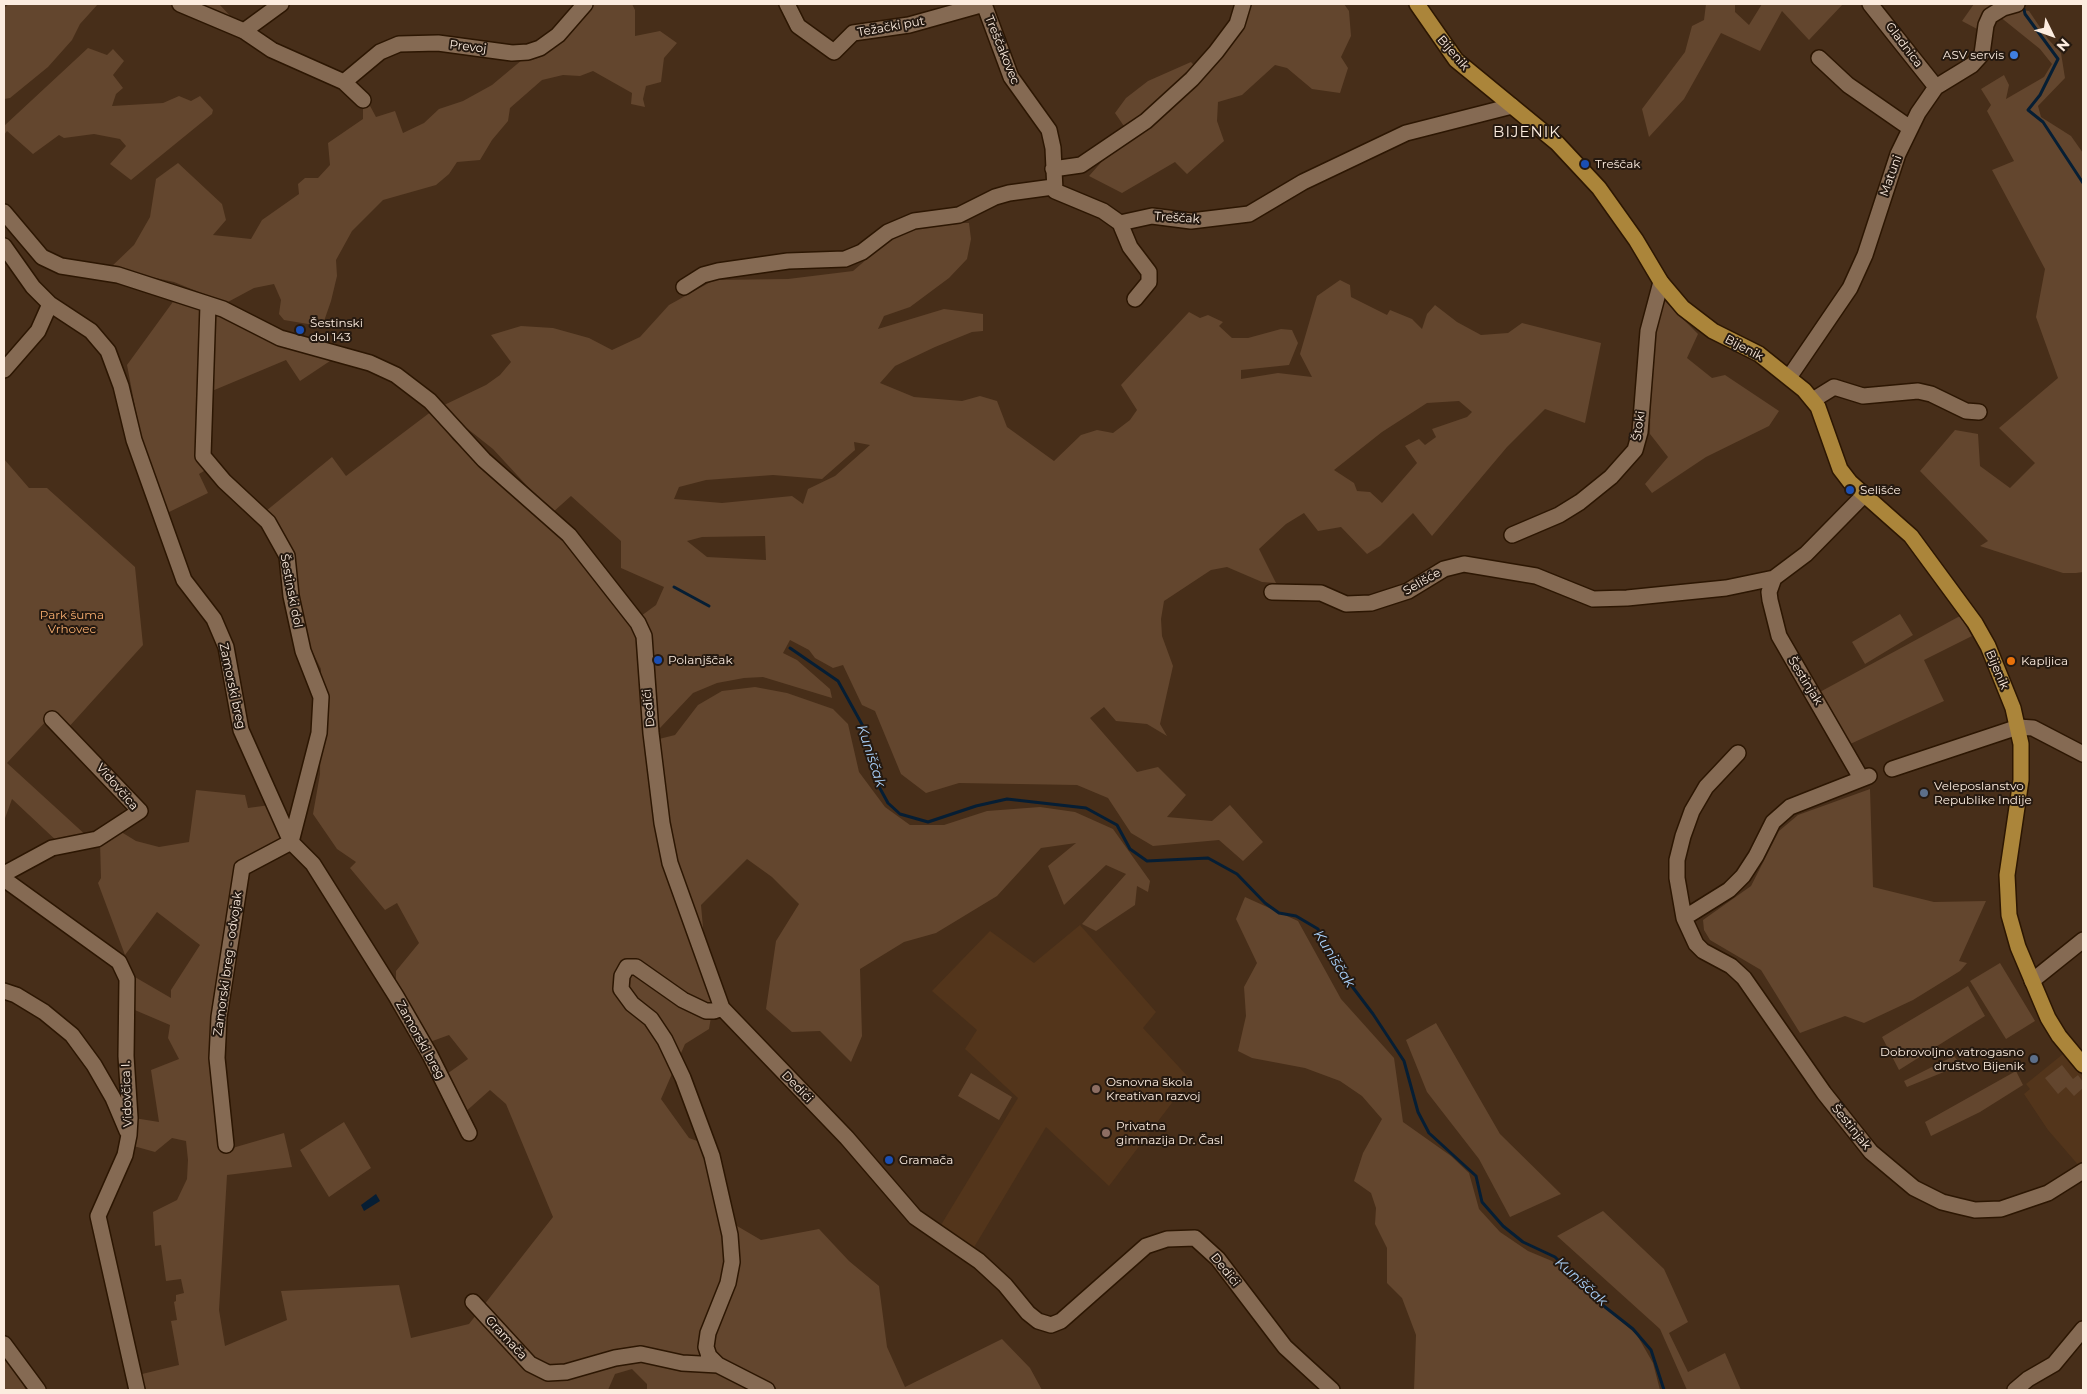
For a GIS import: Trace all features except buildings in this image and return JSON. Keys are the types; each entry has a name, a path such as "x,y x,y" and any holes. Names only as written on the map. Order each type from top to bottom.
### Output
{"main road":[{"name":"Bijenik","path":"1417,4 1456,60 1557,143 1599,188 1636,240 1661,282 1683,308 1700,322 1759,354 1790,376 1813,400 1826,426 1840,469 1864,495 1911,536 1975,623 2006,689 2018,727 2021,744 2021,780 2007,875 2007,903 2018,947 2054,1028 2083,1065"}],"street":[{"path":"180,4 244,31 272,50 344,82 363,100"},
{"path":"244,31 281,4"},
{"name":"Prevoj","path":"344,82 380,52 400,44 438,43 512,53 528,52 548,43 558,35 585,4"},
{"name":"Težački put","path":"787,4 798,26 834,52 853,33 909,26 984,4"},
{"name":"Treščakovec","path":"984,4 1011,77 1048,130 1053,148 1053,187"},
{"path":"1053,169 1082,165 1146,121 1192,79 1216,52 1236,24 1243,4"},
{"name":"Gladnica","path":"1870,4 1936,87"},
{"name":"Matuni","path":"1790,376 1850,288 1865,255 1893,170 1910,128 1926,100 1936,87 1972,65 1982,54 1986,25 1990,16 2003,8 2017,4"},
{"path":"1819,58 1848,85 1910,128"},
{"name":"Treščak","path":"1120,222 1152,216 1191,221 1241,217 1266,206 1305,181 1406,132 1512,106"},
{"path":"684,288 703,275 718,271 788,261 845,259 862,252 888,232 914,221 959,215 995,197 1009,193 1053,187 1057,194 1103,211 1120,222 1130,248 1144,262 1149,272 1149,282 1135,299"},
{"path":"4,212 42,257 61,266 118,275 208,304"},
{"name":"Zamorski breg","path":"4,246 32,287 50,304 91,331 108,350 121,386 134,440 184,580 214,619 223,640 241,730 291,842 313,864 396,996 430,1055 469,1133"},
{"name":"Štoki","path":"1512,535 1559,516 1580,502 1611,477 1634,450 1640,432 1648,331 1661,282"},
{"path":"4,370 38,331 50,304"},
{"name":"Dedići","path":"208,304 280,338 370,363 396,375 430,401 484,460 569,535 638,623 644,636 652,742 668,855 722,1008 847,1138 915,1217 979,1260 1038,1321 1051,1326 1061,1321 1146,1246 1167,1239 1195,1238 1218,1259 1284,1347 1332,1390"},
{"name":"Šestinski dol","path":"208,304 203,456 224,480 268,522 287,556 291,596 304,651 321,697 319,733 291,842"},
{"path":"1813,400 1834,387 1863,396 1918,391 1931,394 1966,411 1979,412"},
{"name":"Selišće","path":"1272,592 1320,593 1346,604 1371,602 1408,592 1444,569 1464,564 1536,576 1586,598 1602,600 1694,593 1757,583 1774,578 1806,554 1864,495"},
{"name":"Šestinjak","path":"1684,918 1729,890 1743,876 1773,822 1790,806 1865,777 1779,636 1769,592 1774,578"},
{"name":"Vidovčica","path":"4,874 52,848 98,838 140,811 52,719"},
{"path":"1892,769 2018,727 2033,728 2083,754"},
{"name":"Šestinjak","path":"1738,753 1706,787 1692,811 1682,836 1677,860 1678,895 1684,918 1696,944 1731,966 1744,978 1818,1085 1871,1152 1914,1188 1942,1202 1958,1206 1975,1210 2001,1209 2048,1193 2083,1171"},
{"name":"Zamorski breg - odvojak","path":"226,1145 217,1058 218,1017 242,868 291,842"},
{"name":"Vidovčica I.","path":"4,879 112,956 119,962 125,972 127,980 126,1056 130,1118 129,1134 125,1155 98,1216 136,1390"},
{"path":"2032,981 2083,940"},
{"path":"718,1365 709,1356 706,1347 708,1333 728,1283 732,1262 730,1235 712,1156 683,1078 665,1040 651,1020 632,1004 621,989 622,976 627,967 636,967 683,1000 714,1012 722,1008"},
{"path":"4,991 16,995 44,1012 72,1035 94,1065 113,1098 129,1134"},
{"name":"Gramača","path":"473,1302 530,1364 548,1373 566,1372 615,1358 641,1354 682,1363 718,1365 768,1390"},
{"path":"2015,1390 2028,1379 2054,1364 2083,1329"},
{"path":"4,1344 38,1390"}],"shaded area":[{"name":"Osnovna škola Kreativan razvoj","path":"1080,925 1156,1012 1143,1028 1190,1079 1109,1186 1046,1127 973,1249 941,1225 1018,1098 965,1049 977,1030 932,991 990,931 1034,963"},
{"path":"2063,1054 2083,1077 2083,1165 2080,1167 2048,1130 2024,1094 2030,1089 2026,1084"}],"green space":[{"path":"9,4 98,4 80,24 72,40 48,67 10,98 4,99 4,8"},
{"path":"192,4 219,4 235,21"},
{"path":"589,4 632,4 635,10 635,36 660,31 677,43 664,58 661,82 646,86 643,99 645,107 631,104 632,93 593,71 580,76 563,75 542,80 510,108 508,121 492,140 480,160 457,162 449,174 436,185 383,200 352,231 336,260 337,276 323,324 308,324 284,320 279,314 281,300 274,284 254,288 226,303 174,282 110,268 134,245 150,217 156,179 178,163 222,204 226,220 213,235 251,239 262,220 299,194 298,184 305,178 318,178 330,165 328,143 363,119 363,105 369,104 376,117 395,111 403,133 424,123 439,109 463,101 492,85"},
{"path":"1246,4 1344,4 1349,11 1351,36 1341,57 1348,68 1340,93 1312,89 1287,68 1275,65 1242,95 1218,102 1217,121 1224,141 1187,174 1175,162 1122,193 1089,176 1128,132 1115,113 1126,98 1148,81 1191,62 1202,74"},
{"path":"1706,4 1735,4 1735,12 1749,25 1762,4 1843,4 1809,40 1782,11 1760,51 1721,33 1684,99 1649,137 1642,109 1685,52 1692,26 1704,20"},
{"path":"1974,4 1992,4 1979,30 1962,21"},
{"path":"2014,9 2029,11 2048,39 2061,53 2065,78 2038,106 2041,117 2071,136 2083,153 2083,572 2076,573 2063,573 1980,546 1988,541 1920,471 1955,430 1978,434 1980,466 2010,488 2035,463 1999,428 2058,378 2036,317 2045,269 1992,170 2014,161 1987,111 1991,105 1981,89 2004,75 2009,85 2006,99 2044,77 2052,64 2040,49 1999,16"},
{"path":"88,48 107,55 113,49 124,61 113,75 123,88 116,94 112,106 163,103 179,96 191,101 200,96 213,110 212,114 131,180 110,164 126,146 120,139 94,134 64,138 59,135 33,154 7,131 4,135 4,126"},
{"path":"926,223 969,223 971,239 967,259 949,278 910,307 884,316 878,329 944,309 983,314 983,331 972,332 895,366 880,383 914,397 962,401 980,396 997,401 1007,427 1054,461 1081,435 1097,430 1113,433 1130,420 1137,410 1121,385 1189,312 1200,318 1208,315 1223,322 1219,326 1232,338 1248,338 1281,329 1292,330 1298,343 1289,365 1241,370 1241,379 1278,373 1312,377 1300,354 1317,296 1340,280 1350,285 1351,297 1387,315 1390,310 1412,319 1422,329 1427,314 1435,305 1457,322 1481,335 1508,333 1522,323 1601,343 1585,423 1545,409 1507,447 1432,536 1413,513 1380,546 1367,554 1341,527 1318,531 1304,513 1286,524 1259,549 1276,583 1262,582 1227,567 1211,570 1164,601 1161,619 1162,636 1173,666 1160,724 1167,736 1147,724 1116,721 1104,707 1090,718 1137,772 1158,767 1186,795 1167,817 1212,821 1230,805 1263,842 1243,861 1219,840 1153,846 1131,833 1108,798 1077,785 959,783 926,793 901,774 875,711 862,705 843,665 833,668 815,658 809,650 790,640 783,653 797,660 830,689 832,698 763,677 744,678 717,683 693,693 660,728 655,723 650,640 647,625 641,616 656,605 664,587 621,568 621,541 571,496 552,513 493,449 440,407 486,385 500,375 511,362 491,335 521,326 553,328 589,338 612,350 640,337 669,305 714,280 788,279 853,271 889,240","holes":["1459,401 1472,412 1467,417 1432,429 1436,437 1425,445 1419,439 1405,446 1417,463 1382,503 1370,492 1357,491 1354,483 1334,470 1382,432 1427,403","854,442 870,445 835,476 808,489 803,504 792,496 722,503 674,499 679,487 706,480 773,475 822,479 855,450","765,536 766,560 707,557 687,541 702,537"]},
{"path":"1662,298 1698,334 1687,358 1712,378 1725,375 1779,411 1769,426 1706,457 1652,493 1645,484 1668,457 1650,434 1651,362"},
{"path":"175,299 336,357 300,381 286,360 212,391 208,445 214,465 199,474 208,493 165,514 142,443 127,365"},
{"path":"432,411 453,440 572,543 637,633 645,748 659,739 675,735 698,705 722,691 755,687 787,693 833,709 848,724 859,772 885,807 910,825 944,825 987,811 1040,807 1075,812 1113,829 1150,881 1148,892 1137,886 1135,905 1096,931 1082,924 1126,874 1106,865 1064,905 1048,866 1076,843 1041,848 997,896 936,933 904,942 860,969 862,1036 851,1062 820,1031 792,1032 766,1009 776,941 799,904 772,877 747,859 701,905 704,939 718,976 709,1029 685,1044 661,1099 689,1138 714,1147 720,1216 761,1240 819,1229 849,1261 879,1286 887,1347 905,1387 1002,1339 1030,1368 1042,1390 778,1390 768,1384 765,1390 647,1390 647,1384 632,1369 615,1374 608,1390 142,1390 138,1375 179,1365 171,1321 177,1320 174,1302 176,1301 176,1295 184,1293 181,1279 166,1281 161,1245 155,1246 153,1212 177,1200 187,1179 188,1160 186,1141 172,1138 155,1152 130,1145 134,1118 159,1122 151,1070 179,1059 168,1038 170,1025 130,1008 128,973 171,998 171,990 200,945 157,912 125,955 98,883 101,878 100,841 118,830 136,841 159,847 189,842 196,790 245,795 248,808 270,805 286,840 239,865 215,1023 229,1149 284,1133 292,1167 227,1175 219,1310 225,1346 287,1320 281,1291 399,1285 411,1338 469,1324 553,1217 506,1104 490,1090 463,1114 444,1076 468,1059 449,1035 427,1043 396,991 396,971 419,943 397,903 385,910 350,868 356,862 337,849 313,814 320,774 321,669 303,628 295,567 266,511 332,457 346,476"},
{"name":"Park šuma Vrhovec","path":"4,459 29,488 47,488 135,567 143,645 67,729 48,719 7,763 89,838 60,844 12,799 4,821"},
{"path":"1900,614 1913,635 1865,664 1852,642"},
{"path":"1960,616 1972,636 1924,660 1944,701 1848,745 1818,693"},
{"path":"1870,789 1873,887 1934,902 1986,901 1959,961 1967,963 1960,971 1913,1000 1864,1023 1845,1016 1800,1033 1761,970 1710,940 1704,930 1703,920 1751,886 1779,831 1798,815"},
{"path":"1245,897 1298,921 1341,999 1394,1058 1403,1122 1451,1156 1469,1173 1479,1209 1500,1232 1528,1251 1552,1261 1637,1335 1653,1363 1660,1390 1414,1390 1416,1335 1402,1298 1387,1283 1387,1248 1375,1224 1376,1208 1371,1193 1354,1181 1363,1153 1382,1119 1362,1096 1340,1081 1305,1068 1252,1058 1238,1051 1246,1016 1244,987 1257,963 1236,919"},
{"path":"2000,963 2035,1021 2006,1039 1970,981"},
{"path":"1968,986 1985,1016 1899,1070 1882,1037"},
{"path":"1436,1023 1500,1134 1561,1194 1510,1217 1479,1159 1427,1092 1406,1040"},
{"path":"1954,1056 1961,1065 1907,1087 1904,1081"},
{"path":"2062,1065 2073,1079 2078,1075 2083,1082 2083,1088 2074,1096 2066,1087 2058,1094 2045,1078"},
{"path":"2016,1071 2023,1085 1980,1112 1931,1136 1925,1122"},
{"path":"971,1073 1012,1097 999,1120 958,1096"},
{"path":"344,1122 371,1168 329,1197 300,1150"},
{"path":"1603,1211 1664,1269 1688,1322 1669,1333 1688,1372 1725,1353 1741,1390 1687,1390 1660,1329 1557,1236"},
{"path":"4,1357 12,1366 26,1390 4,1390"}],"water":[{"path":"376,1194 380,1201 364,1211 361,1205"}],"waterway":[{"path":"2023,5 2025,14 2058,59 2040,95 2028,110 2043,122 2083,183"},
{"name":"Kuniščak","path":"674,587 709,606"},
{"name":"Kuniščak","path":"790,648 838,681 864,728 872,754 877,783 888,803 900,814 928,822 976,806 1007,799 1086,808 1117,825 1130,849 1147,861 1208,858 1237,874 1265,903 1279,913 1296,916 1318,929 1326,952 1373,1014 1404,1061 1418,1112 1429,1133 1476,1176 1482,1202 1503,1226 1523,1242 1555,1257 1605,1307 1633,1329 1651,1350 1664,1390"}],"place":[{"name":"ASV servis","path":"2014,55"},
{"name":"Treščak","path":"1585,164"},
{"name":"Šestinski dol 143","path":"300,330"},
{"name":"Selišće","path":"1850,490"},
{"name":"Polanjščak","path":"658,660"},
{"name":"Kapljica","path":"2011,661"},
{"name":"Veleposlanstvo Republike Indije","path":"1924,793"},
{"name":"Dobrovoljno vatrogasno društvo Bijenik","path":"2034,1059"},
{"name":"Osnovna škola Kreativan razvoj","path":"1096,1089"},
{"name":"Privatna gimnazija Dr. Časl","path":"1106,1133"},
{"name":"Gramača","path":"889,1160"}],"district":[{"name":"BIJENIK","path":"1527,133"}]}
